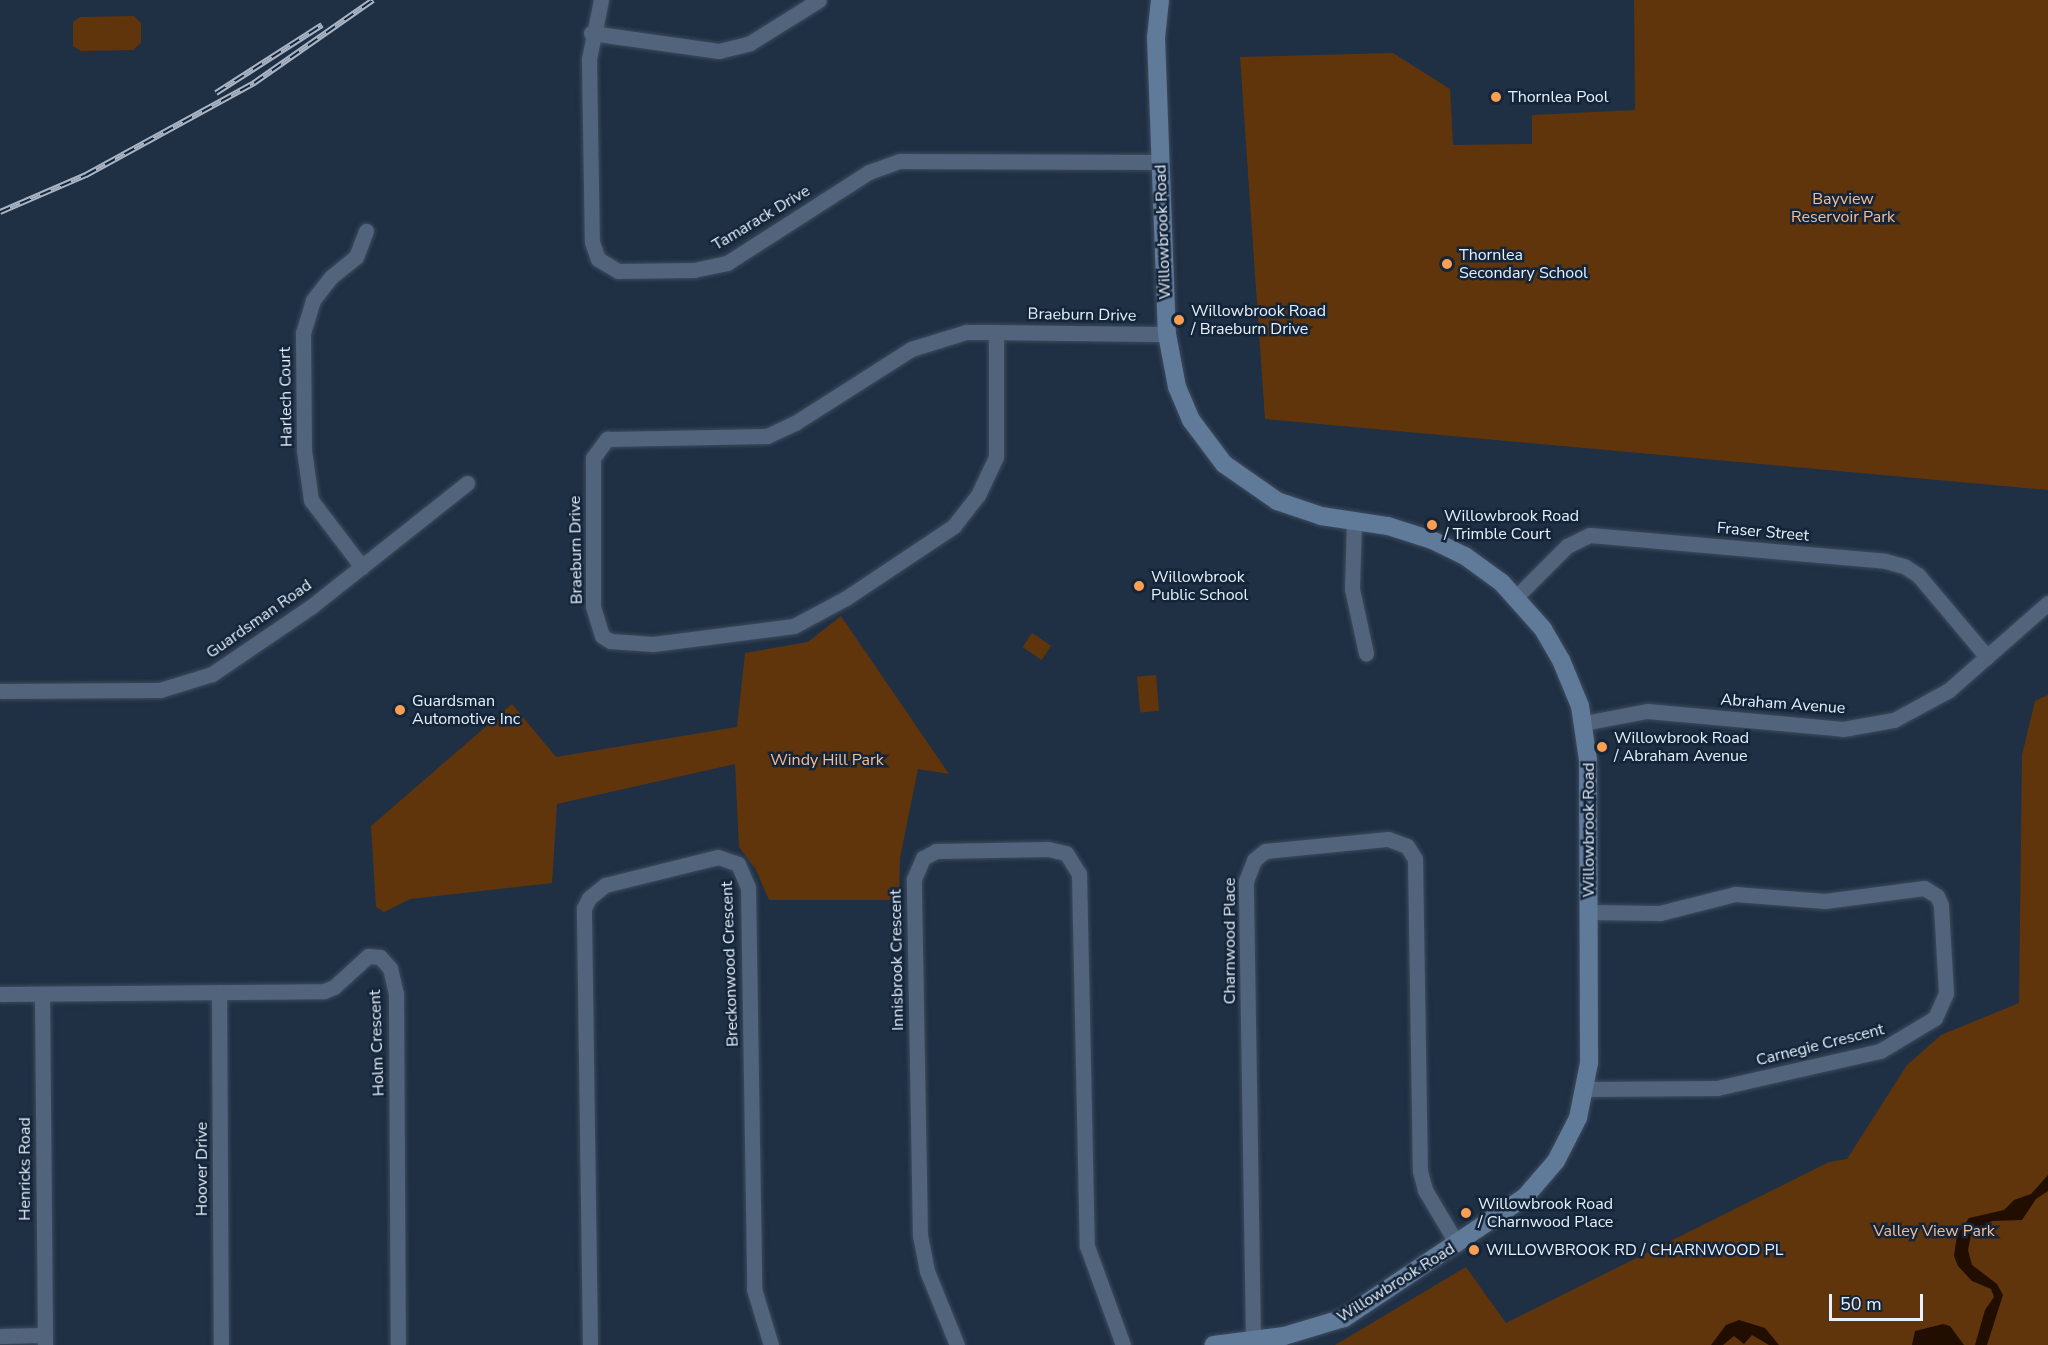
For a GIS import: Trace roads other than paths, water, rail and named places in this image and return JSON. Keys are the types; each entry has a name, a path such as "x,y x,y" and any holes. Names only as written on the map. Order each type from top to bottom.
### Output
{"street":[{"name":"Tamarack Drive","path":"601,0 591,33 592,242 598,258 618,271 694,270 727,262 869,172 900,161 1161,162"},
{"path":"591,33 719,51 750,43 819,0"},
{"name":"Willowbrook Road","path":"1160,0 1156,37 1167,333 1182,401 1202,437 1224,464 1277,501 1321,516 1413,533 1450,548 1517,596 1561,660 1584,723 1589,777 1590,1049 1586,1089 1572,1133 1546,1174 1525,1197 1344,1318 1304,1332 1214,1345"},
{"name":"Harlech Court","path":"362,567 311,500 304,450 303,333 313,300 331,277 356,256 366,231"},
{"name":"Braeburn Drive","path":"996,332 999,434 996,457 978,495 954,526 846,598 794,626 653,644 610,641 602,636 593,606 593,458 599,444 620,437 767,436 920,345 966,332 996,332 1167,333"},
{"name":"Guardsman Road","path":"0,691 160,690 212,674 256,647 362,567 467,483"},
{"path":"1354,521 1352,590 1366,653"},
{"name":"Fraser Street","path":"1517,596 1568,546 1590,536 1885,561 1904,566 1918,575 1987,657"},
{"name":"Abraham Avenue","path":"1584,723 1647,711 1826,728 1877,725 1909,715 1937,699 2048,603"},
{"name":"Charnwood Place","path":"1253,1340 1245,881 1254,860 1265,851 1388,839 1407,846 1415,859 1420,1171 1425,1190 1457,1244"},
{"name":"Innisbrook Crescent","path":"957,1345 927,1270 920,1236 914,879 920,862 936,851 1048,849 1071,857 1079,874 1087,1246 1123,1345"},
{"name":"Breckonwood Crescent","path":"590,1345 584,908 589,898 605,885 718,857 738,864 748,887 754,1289 771,1345"},
{"name":"Carnegie Crescent","path":"1586,1089 1713,1089 1880,1051 1935,1018 1946,993 1941,905 1937,896 1924,888 1825,901 1735,894 1664,912 1589,912"},
{"name":"Holm Crescent","path":"0,994 324,991 334,987 368,956 380,957 390,968 396,994 398,1345"},
{"name":"Hoover Drive","path":"219,992 221,1345"},
{"name":"Henricks Road","path":"42,994 45,1340"},
{"path":"0,1336 45,1340"}],"railway":[{"path":"0,212 86,175 254,83 373,0"},
{"path":"216,93 322,25"}],"place":[{"name":"Thornlea Pool","path":"1496,97"},
{"name":"Thornlea Secondary School","path":"1447,264"},
{"name":"Willowbrook Road / Braeburn Drive","path":"1179,320"},
{"name":"Willowbrook Road / Trimble Court","path":"1432,525"},
{"name":"Willowbrook Public School","path":"1139,586"},
{"name":"Guardsman Automotive Inc","path":"400,710"},
{"name":"Willowbrook Road / Abraham Avenue","path":"1602,747"},
{"name":"Willowbrook Road / Charnwood Place","path":"1466,1213"},
{"name":"WILLOWBROOK RD / CHARNWOOD PL","path":"1474,1250"}],"park label":[{"name":"Bayview Reservoir Park","path":"1843,208"},
{"name":"Windy Hill Park","path":"827,760"},
{"name":"Valley View Park","path":"1934,1231"}]}
